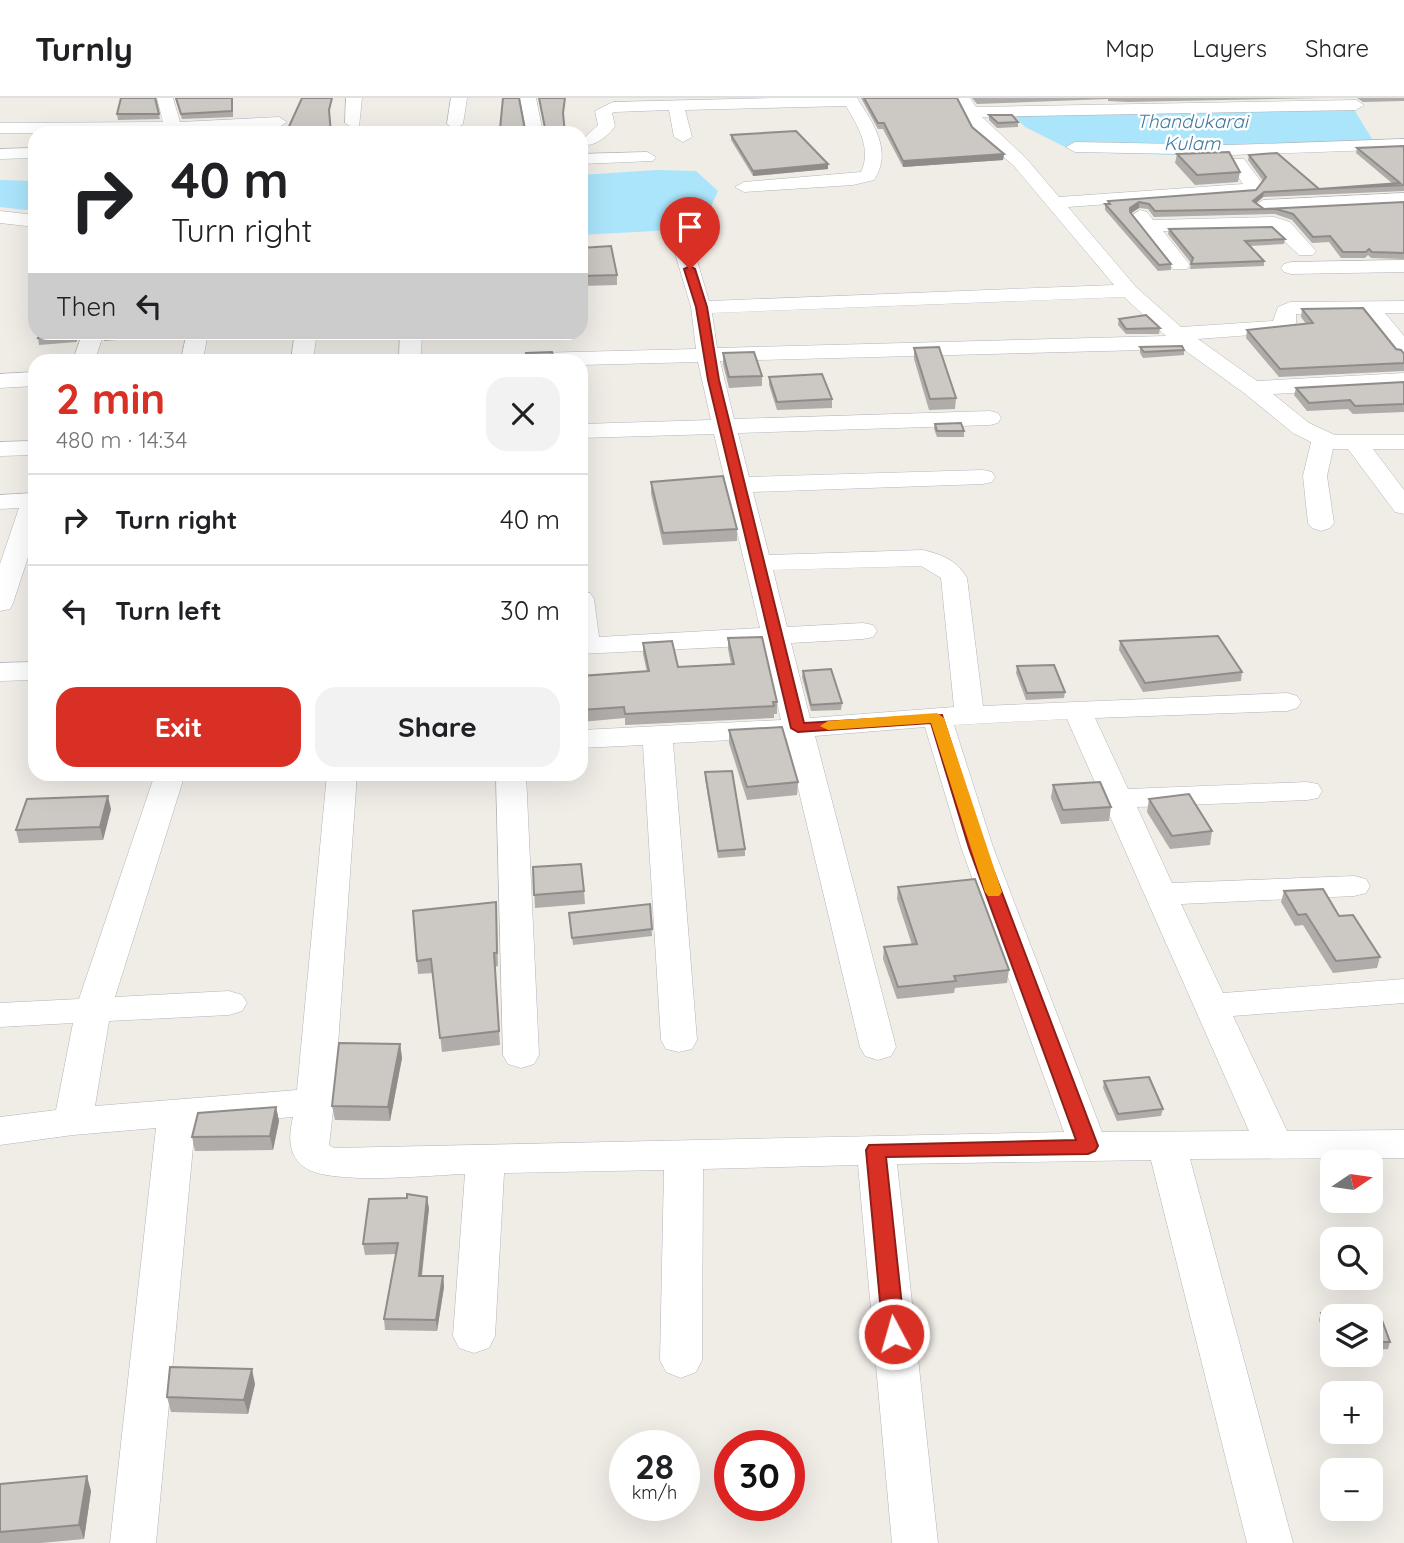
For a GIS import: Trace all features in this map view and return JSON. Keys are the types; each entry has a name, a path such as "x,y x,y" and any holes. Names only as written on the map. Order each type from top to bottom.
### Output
{"street":[{"path":"165,98 173,126"},
{"path":"353,123 354,98"},
{"path":"455,124 459,98"},
{"path":"528,98 534,126"},
{"path":"589,140 605,130 607,126 603,111 608,108 850,100 873,143 874,156 868,176 853,180 744,187"},
{"path":"760,102 760,126"},
{"path":"676,105 683,137"},
{"path":"1398,144 1361,111 968,105 980,127 1020,162 1129,291 1182,338 1252,388 1301,428 1324,440 1404,442"},
{"path":"226,126 279,122"},
{"path":"0,128 28,128"},
{"path":"1075,147 1231,150 1398,144"},
{"path":"0,154 28,153"},
{"path":"588,159 647,157"},
{"path":"1053,203 1249,189 1253,183 1238,163"},
{"path":"1125,198 1180,265"},
{"path":"1263,206 1404,199"},
{"path":"0,217 28,220"},
{"path":"1148,226 1274,223 1283,226 1306,251"},
{"path":"684,250 701,307 708,358 724,425 878,1047"},
{"path":"1291,268 1404,266"},
{"path":"701,307 1129,291"},
{"path":"1369,307 1404,350"},
{"path":"588,359 708,358 1182,338 1276,327 1286,323 1285,311 1290,308 1404,307"},
{"path":"0,381 28,379"},
{"path":"1252,388 1404,380"},
{"path":"588,431 990,418"},
{"path":"1321,523 1315,476 1324,440"},
{"path":"1355,442 1404,507"},
{"path":"0,449 28,448"},
{"path":"739,485 983,477"},
{"path":"0,502 28,500"},
{"path":"0,603 28,518"},
{"path":"758,563 923,558 939,562 949,569 954,578 953,716 977,848 1088,1146"},
{"path":"588,646 863,631"},
{"path":"0,672 28,671"},
{"path":"588,739 798,728 953,716 1287,702"},
{"path":"1077,710 1274,1145"},
{"path":"657,735 679,1040"},
{"path":"73,1121 93,1011 168,781"},
{"path":"341,781 315,1102 308,1146 312,1155 320,1161 485,1161 1088,1146 1274,1145 1401,1152"},
{"path":"511,781 521,1055"},
{"path":"1117,799 1307,791"},
{"path":"1160,894 1354,886"},
{"path":"1211,1006 1404,991"},
{"path":"0,1015 229,1003"},
{"path":"0,1131 73,1121 315,1102"},
{"path":"133,1543 177,1112"},
{"path":"1167,1146 1270,1543"},
{"path":"876,1150 915,1543"},
{"path":"681,1360 684,1157"},
{"path":"474,1336 485,1161"}],"water":[{"name":"Thandukarai Kulam","path":"1353,108 1374,142 1212,156 1075,152 1025,127 1011,113"},
{"path":"656,170 696,171 718,191 708,213 672,230 588,235 588,175"},
{"path":"0,180 28,181 28,210 0,207"}],"building":[{"path":"121,98 155,98 159,114 117,114"},
{"path":"176,98 232,98 232,111 181,114"},
{"path":"302,98 332,98 329,110 330,126 289,126"},
{"path":"503,98 519,98 524,126 500,126"},
{"path":"539,98 565,98 564,126 545,126"},
{"path":"864,98 957,98 972,127 1004,154 903,161 884,123 878,123"},
{"path":"989,115 1012,115 1018,122 998,123"},
{"path":"796,131 828,164 753,171 731,135"},
{"path":"1404,146 1404,185 1319,189 1400,183 1357,148"},
{"path":"1229,152 1240,172 1197,175 1177,154"},
{"path":"1277,153 1319,189 1264,192 1253,201 1264,209 1404,202 1404,253 1372,252 1369,249 1366,252 1343,252 1330,236 1313,237 1293,214 1276,209 1155,211 1149,204 1139,202 1130,208 1130,212 1171,264 1159,265 1105,204 1110,204 1108,201 1256,190 1266,177 1249,155"},
{"path":"1272,227 1285,239 1245,241 1264,261 1191,264 1193,258 1169,229"},
{"path":"611,246 617,275 588,276 588,248"},
{"path":"1363,308 1396,349 1404,354 1404,363 1280,369 1247,330 1313,323 1302,309"},
{"path":"1146,315 1160,328 1126,329 1119,319"},
{"path":"1182,346 1184,350 1144,352 1140,347"},
{"path":"939,347 956,398 930,399 914,348"},
{"path":"552,352 552,354 526,354"},
{"path":"754,352 762,376 729,377 723,353"},
{"path":"822,374 832,399 777,402 769,377"},
{"path":"1404,382 1404,404 1355,406 1350,400 1309,403 1296,388"},
{"path":"961,423 964,431 937,431 935,424"},
{"path":"723,476 737,529 663,533 651,482"},
{"path":"1218,636 1242,672 1145,683 1120,641"},
{"path":"762,637 777,702 773,702 774,706 625,714 624,707 588,710 588,675 649,671 643,643 672,641 678,667 734,664 728,638"},
{"path":"1054,665 1065,692 1027,693 1017,666"},
{"path":"831,669 842,703 811,705 803,671"},
{"path":"782,727 798,782 747,787 729,730"},
{"path":"732,771 745,849 718,851 705,772"},
{"path":"1100,782 1111,807 1063,810 1053,785"},
{"path":"1189,794 1212,831 1172,836 1149,799"},
{"path":"108,796 100,827 16,830 27,799"},
{"path":"581,864 584,891 534,895 533,867"},
{"path":"975,879 1009,970 954,976 956,981 898,987 884,947 917,944 898,887"},
{"path":"1323,889 1339,916 1353,915 1380,957 1336,961 1306,914 1298,915 1284,891"},
{"path":"496,902 497,953 494,953 499,1031 440,1038 431,959 417,961 413,911"},
{"path":"650,904 652,929 572,938 569,913"},
{"path":"339,1043 400,1044 388,1107 332,1106"},
{"path":"1149,1077 1163,1109 1118,1114 1104,1081"},
{"path":"276,1107 270,1136 192,1137 198,1113"},
{"path":"407,1194 427,1197 419,1276 443,1276 436,1320 384,1319 398,1243 363,1244 369,1199 407,1198"},
{"path":"1383,1323 1390,1342 1383,1342"},
{"path":"170,1367 252,1369 244,1400 167,1397"},
{"path":"87,1476 79,1525 0,1532 0,1484"}],"slow traffic":[{"path":"828,726 937,718 993,892"}],"route":[{"path":"690,269 701,307 713,380 798,728 937,718 977,848 1088,1146 876,1150 894,1334"}]}
